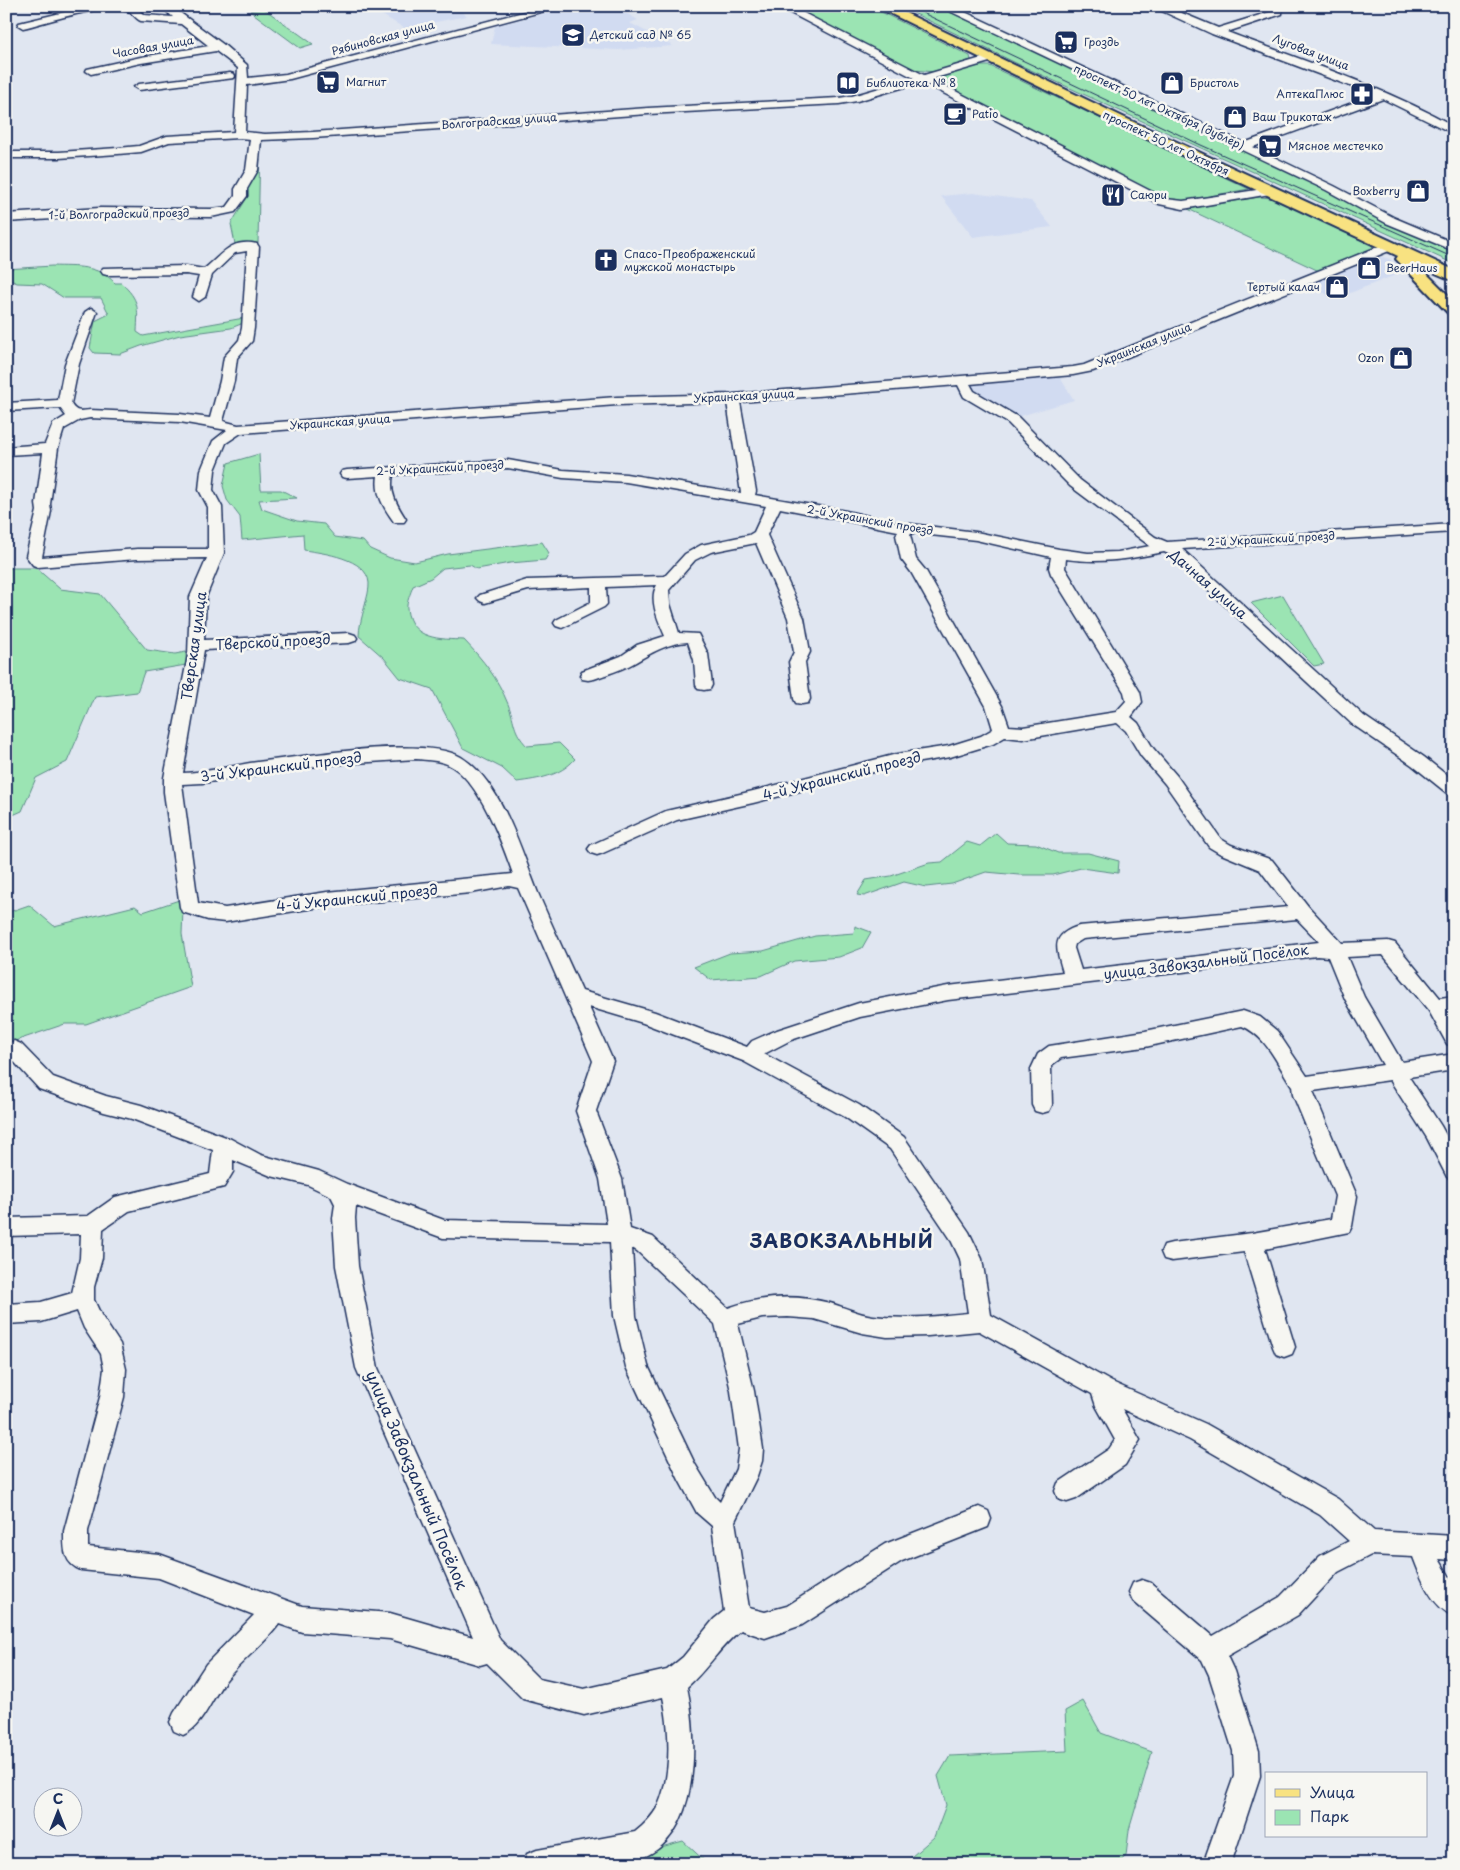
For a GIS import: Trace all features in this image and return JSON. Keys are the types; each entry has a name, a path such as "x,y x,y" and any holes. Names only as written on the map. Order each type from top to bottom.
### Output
{"main road":[{"name":"проспект 50 лет Октября","path":"881,6 989,59 1454,276"},
{"path":"1390,246 1454,310"},
{"path":"1442,296 1443,290 1454,285"}],"street":[{"path":"22,25 103,6"},
{"path":"111,6 130,7 140,18 185,21"},
{"path":"165,6 243,67 239,135"},
{"name":"Рябиновская улица","path":"243,82 286,77 558,6"},
{"path":"782,6 1163,202 1183,205 1270,191"},
{"path":"948,8 968,6"},
{"name":"Луговая улица","path":"1156,6 1216,32 1328,71 1429,116 1454,131"},
{"name":"проспект 50 лет Октября (дублёр)","path":"948,8 1244,147 1422,235 1454,247"},
{"path":"1216,32 1279,12"},
{"name":"Часовая улица","path":"91,71 141,60 220,48"},
{"name":"Волгоградская улица","path":"6,155 59,155 141,149 168,139 239,135 256,137 313,135 648,111 839,101 853,99 989,59"},
{"path":"260,76 277,74"},
{"path":"139,87 230,76"},
{"path":"1244,147 1383,95"},
{"path":"1429,116 1449,115"},
{"name":"1-й Волгоградский проезд","path":"6,218 59,214 211,213 231,210 241,196 241,189 252,170 256,137"},
{"path":"6,148 6,155"},
{"name":"Украинская улица","path":"76,416 90,414 124,415 215,423 238,429 617,401 733,398 1073,371 1088,368 1390,246"},
{"path":"107,271 186,270 206,273 214,268 229,250 236,247 253,247 248,328 245,341 231,357 227,382 215,423"},
{"path":"199,297 206,273"},
{"path":"76,416 68,412 64,404 72,364 91,312"},
{"name":"Дачная улица","path":"962,381 969,394 1013,420 1075,483 1150,540 1176,552 1358,720 1418,761 1454,790"},
{"path":"733,398 749,491 747,498"},
{"path":"6,407 64,404"},
{"path":"76,416 58,426 51,448 43,504 44,511 34,556 38,562 137,554 216,553"},
{"name":"Тверская улица","path":"189,907 172,778 198,645 198,597 216,553 215,507 206,490 208,470 220,442 238,429"},
{"path":"6,451 51,448"},
{"name":"2-й Украинский проезд","path":"347,474 508,464 563,474 626,478 775,502 907,528 976,536 1059,554 1088,558 1118,556 1165,547 1454,528"},
{"path":"387,471 384,481 384,495 399,520"},
{"path":"674,638 661,594 663,587 690,557 706,548 753,539 760,535 775,502"},
{"path":"907,528 903,535 909,559 918,571 994,706 1002,731"},
{"path":"760,535 796,618 802,652 797,662 802,699"},
{"path":"1059,554 1057,568 1059,574 1132,692 1134,702 1121,717"},
{"path":"484,598 527,585 669,580"},
{"path":"562,623 599,604 598,583"},
{"path":"588,675 632,667 643,649 674,638 692,637 705,672 704,685"},
{"name":"Тверской проезд","path":"198,645 349,638"},
{"name":"4-й Украинский проезд","path":"597,849 672,815 753,797 897,760 950,751 987,740 1002,731 1023,733 1121,717"},
{"name":"улица Завокзальный Посёлок","path":"1121,717 1132,727 1147,752 1171,780 1215,843 1266,865 1301,911 1337,950 1338,960 1356,999 1454,1170"},
{"name":"3-й Украинский проезд","path":"172,778 196,778 314,760 407,754 440,755 452,759 474,778 496,812 515,852 526,883"},
{"name":"4-й Украинский проезд","path":"189,907 208,914 225,915 327,898 471,886 509,880 526,883"},
{"path":"526,883 602,1061 602,1069 587,1100 586,1111 611,1180 620,1235 625,1316 637,1367 687,1472 706,1505 723,1520"},
{"path":"1074,978 1065,948 1067,940 1079,933 1289,914 1301,911"},
{"name":"улица Завокзальный Посёлок","path":"750,1056 759,1046 784,1035 859,1010 948,993 1317,949 1388,948 1445,1004 1454,1039"},
{"path":"574,997 648,1017 750,1056 852,1111 897,1142 958,1232 971,1259 981,1321"},
{"path":"1042,1105 1041,1069 1045,1059 1056,1051 1145,1038 1244,1018 1254,1021 1266,1031 1302,1085 1303,1095 1346,1196 1340,1226 1252,1242 1172,1252"},
{"path":"14,1049 46,1083 104,1104 134,1111 224,1145 254,1161 312,1177 339,1190 443,1228 604,1232 620,1235 645,1244 725,1319 749,1427 751,1460 732,1505 723,1520 738,1617 765,1625 793,1616 894,1552 979,1519"},
{"path":"1302,1085 1454,1062"},
{"path":"6,1227 92,1225 124,1203 217,1181 222,1172 224,1145"},
{"name":"улица Завокзальный Посёлок","path":"339,1190 346,1204 344,1218 347,1266 368,1368 404,1455 491,1649 532,1690 584,1702 673,1682 692,1666 723,1628 738,1617"},
{"path":"92,1225 91,1258 83,1287 83,1300 92,1321 112,1351 115,1369 112,1397 76,1531 76,1551 81,1558 159,1566 302,1619 390,1626 480,1652 491,1649"},
{"path":"1252,1242 1284,1348"},
{"path":"6,1314 41,1312 83,1300"},
{"path":"725,1319 741,1312 776,1306 824,1311 872,1326 910,1329 981,1321 1104,1389 1172,1422 1198,1432 1329,1507 1369,1543"},
{"path":"1067,1491 1117,1457 1128,1440 1104,1399 1104,1389"},
{"path":"1211,1651 1289,1606 1330,1564 1369,1543 1454,1548"},
{"path":"1423,1547 1426,1562 1439,1586 1454,1604"},
{"path":"1142,1592 1211,1651 1221,1671 1246,1751 1246,1776 1217,1864"},
{"path":"183,1722 215,1672 261,1627 274,1610"},
{"path":"538,1864 642,1844 665,1824 677,1794 680,1755 679,1703 673,1682"}],"shaded area":[{"path":"367,6 456,6 467,16 404,28"},
{"name":"Детский сад № 65","path":"574,6 614,6 638,20 630,23 673,46 618,50 491,44 495,26"},
{"path":"973,193 1031,201 1052,227 973,237 941,196"},
{"path":"1376,257 1390,259 1403,272 1335,299 1308,284"},
{"path":"1059,376 1074,400 1017,417 1000,406 973,393 970,387 974,384"}],"green space":[{"path":"788,6 869,6 970,56 971,60 934,72 915,70"},
{"path":"899,6 937,6 1327,190 1349,203 1454,250 1454,264 1022,66"},
{"path":"263,8 313,44 300,48 250,11"},
{"path":"974,66 990,66 1249,189 1176,202 1168,201 933,81 934,78"},
{"path":"260,143 258,244 235,244 231,224 248,196 247,189"},
{"path":"1259,197 1272,198 1370,244 1374,248 1319,271 1188,209"},
{"path":"52,266 85,268 101,272 115,283 121,283 135,300 137,332 143,336 244,318 241,324 231,328 180,335 120,354 94,353 90,348 95,321 109,314 101,298 64,298 42,284 17,283 6,278 6,269"},
{"path":"259,454 261,490 281,490 297,498 259,500 262,509 297,521 324,524 335,537 363,541 370,549 390,558 415,562 448,554 542,542 549,553 545,560 510,563 477,569 470,565 443,568 431,578 413,586 407,609 414,627 420,632 436,638 464,640 478,655 499,686 508,704 517,731 527,746 559,743 575,759 556,773 517,782 502,768 463,748 432,689 400,678 384,658 359,636 369,588 366,575 361,568 343,558 304,550 303,534 242,540 240,517 227,500 223,486 228,463"},
{"path":"6,568 36,568 60,589 100,594 147,650 175,654 186,652 186,665 144,672 137,692 95,697 67,762 36,778 22,811 6,818"},
{"path":"1283,595 1324,664 1314,666 1251,603"},
{"path":"996,833 1007,843 1036,844 1058,853 1088,853 1119,861 1118,873 1081,868 1053,875 1019,875 986,872 952,884 926,887 904,882 864,896 857,895 866,880 891,876 929,863 942,862 967,842 980,846"},
{"path":"179,900 183,909 182,934 191,987 86,1024 65,1024 6,1044 6,907 9,912 29,905 54,926 135,906 143,912"},
{"path":"855,926 871,932 862,948 839,957 794,961 761,976 711,980 694,967 730,953 763,951 815,936 854,933"},
{"path":"1083,1701 1101,1733 1152,1752 1129,1830 1126,1856 1117,1864 903,1864 934,1837 946,1805 938,1776 950,1756 1067,1751 1065,1711"},
{"path":"683,1841 708,1864 599,1864"}],"tram line":[{"path":"908,6 1201,145 1454,258"}],"place":[{"name":"Детский сад № 65","path":"573,35"},
{"name":"Гроздь","path":"1066,42"},
{"name":"Магнит","path":"328,82"},
{"name":"Библиотека № 8","path":"848,83"},
{"name":"Бристоль","path":"1172,83"},
{"name":"АптекаПлюс","path":"1362,94"},
{"name":"Patio","path":"955,114"},
{"name":"Ваш Трикотаж","path":"1235,117"},
{"name":"Мясное местечко","path":"1270,146"},
{"name":"Boxberry","path":"1418,191"},
{"name":"Саюри","path":"1113,195"},
{"name":"Спасо-Преображенский мужской монастырь","path":"606,260"},
{"name":"BeerHaus","path":"1369,268"},
{"name":"Тертый калач","path":"1337,287"},
{"name":"Ozon","path":"1401,358"}],"district":[{"name":"ЗАВОКЗАЛЬНЫЙ","path":"842,1241"}]}
